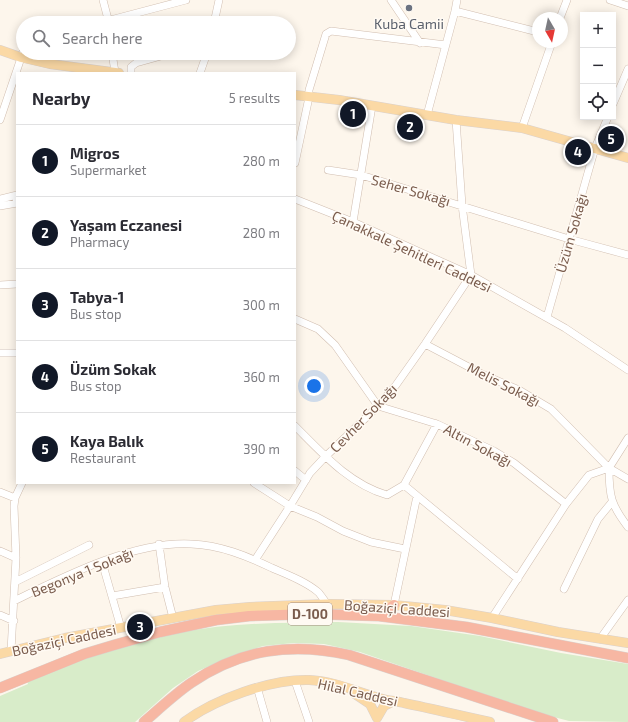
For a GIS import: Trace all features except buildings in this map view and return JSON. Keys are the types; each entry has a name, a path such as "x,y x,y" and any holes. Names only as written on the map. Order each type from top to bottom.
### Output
{"highway":[{"path":"379,616 394,605"},
{"name":"D-100","path":"0,688 84,654 114,644 216,620 249,616 379,616 466,627 628,658"},
{"path":"144,722 192,682 219,667 234,660 263,652 278,649 299,648 333,651 350,655 553,722"}],"main road":[{"path":"0,50 16,53"},
{"path":"39,60 82,71 100,72"},
{"path":"296,95 456,120 522,128 628,158"},
{"name":"Boğaziçi Caddesi","path":"0,654 65,638 216,610 327,604 394,605 445,610 558,632 628,643"},
{"name":"Hilal Caddesi","path":"184,722 213,704 257,687 310,680 340,686 382,699 490,722"},
{"path":"340,686 367,701 378,720"},
{"path":"378,720 384,706 394,701"}],"street":[{"path":"103,0 107,16"},
{"path":"130,16 186,0"},
{"path":"216,16 219,0"},
{"path":"392,0 420,43"},
{"path":"427,115 457,0"},
{"path":"562,12 567,0"},
{"path":"610,0 628,6"},
{"path":"455,12 532,31"},
{"path":"296,158 309,96 308,90 326,34 331,31 446,45"},
{"path":"522,128 550,48"},
{"path":"0,120 20,60"},
{"path":"114,60 117,72"},
{"path":"130,72 131,67 136,63 147,60"},
{"path":"200,72 205,60"},
{"path":"616,97 628,69"},
{"path":"353,222 372,106"},
{"path":"456,120 462,205 471,275"},
{"name":"Üzüm Sokağı","path":"547,317 594,148 607,120"},
{"name":"Seher Sokağı","path":"328,170 361,175 569,239 628,255"},
{"path":"0,199 16,195"},
{"name":"Çanakkale Şehitleri Caddesi","path":"296,199 353,222 471,275 547,317 628,370"},
{"path":"0,206 16,203"},
{"name":"Cevher Sokağı","path":"255,560 310,473 378,406 396,385 471,275"},
{"path":"0,284 16,284"},
{"path":"296,319 318,329 334,345 378,406"},
{"name":"Melis Sokağı","path":"425,344 484,375 519,390 551,408 609,468 628,479"},
{"path":"0,353 16,353"},
{"name":"Altın Sokağı","path":"378,406 437,424 494,451 514,463 566,504"},
{"path":"296,427 332,464 373,491 386,495 404,485 437,424"},
{"path":"628,438 609,468 609,488 612,502 628,527"},
{"path":"492,618 566,504 589,475 609,468"},
{"path":"296,472 306,480"},
{"path":"11,651 14,621 16,558 15,498 22,484"},
{"path":"256,484 290,506 317,517 343,532 371,542 405,549"},
{"path":"404,485 518,579"},
{"path":"0,492 15,498"},
{"path":"394,605 417,496"},
{"path":"564,589 598,520 612,502"},
{"path":"159,544 165,587 173,618"},
{"name":"Begonya 1 Sokağı","path":"14,601 57,580 102,562 159,544 192,544 222,548 255,560 306,584 319,593 327,604"},
{"path":"15,582 89,545"},
{"path":"0,551 16,558"},
{"path":"102,562 121,628"},
{"path":"112,596 165,587"},
{"path":"600,638 628,600"},
{"path":"0,615 14,621"},
{"path":"295,681 309,722"},
{"path":"257,687 267,722"}],"green space":[{"path":"338,622 411,626 480,636 561,653 628,664 628,722 569,721 535,712 360,652 324,644 294,643 263,646 233,656 198,671 173,688 135,722 0,722 0,696 28,684 27,680 139,642 198,629 258,624"}],"place":[{"name":"Kuba Camii","path":"409,8"},
{"name":"Migros","path":"353,114"},
{"name":"Yaşam Eczanesi","path":"410,127"},
{"name":"Kaya Balık","path":"611,139"},
{"name":"Üzüm Sokak","path":"578,152"},
{"name":"Tabya-1","path":"140,627"}]}
